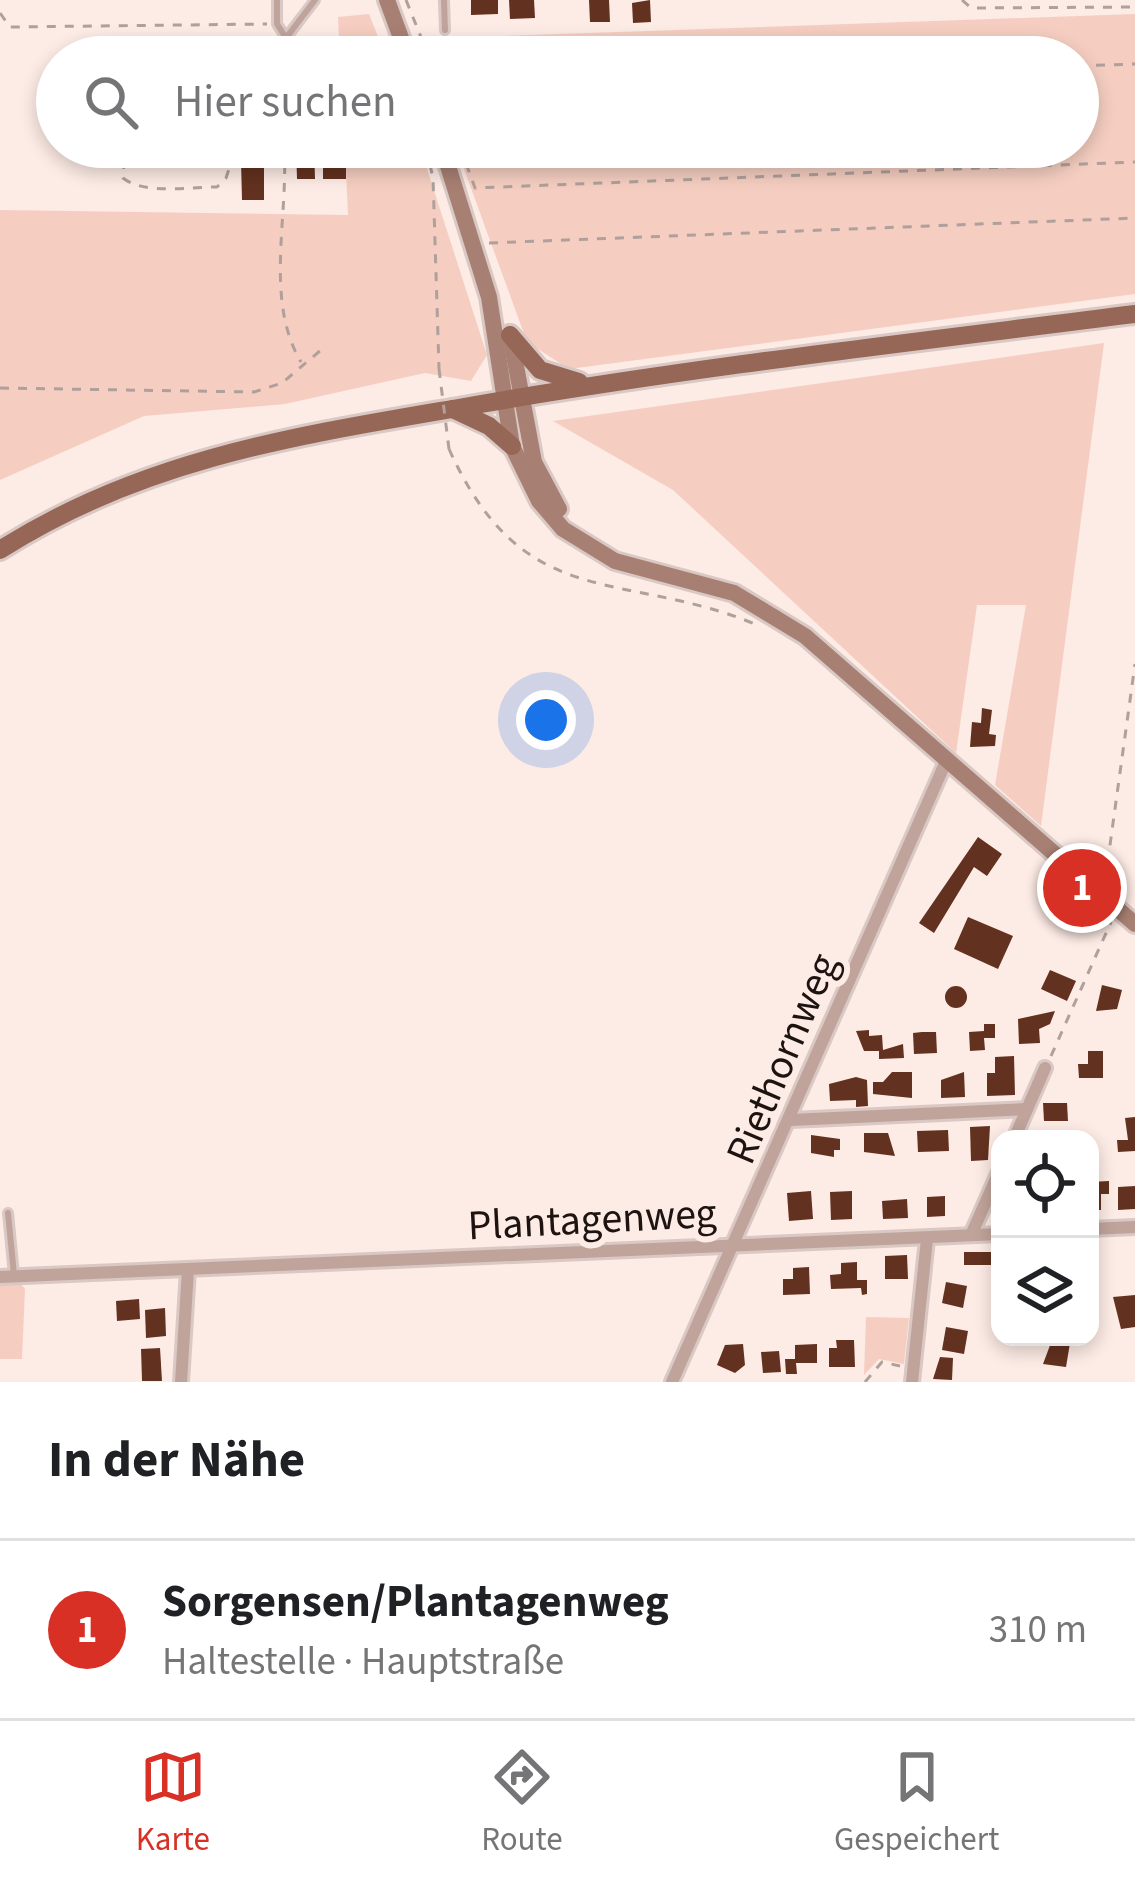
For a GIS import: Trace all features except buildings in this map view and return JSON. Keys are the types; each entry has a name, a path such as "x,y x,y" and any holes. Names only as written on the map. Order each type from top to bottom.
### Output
{"main road":[{"path":"387,0 400,36"},
{"path":"449,168 510,334 540,370 596,384"},
{"path":"476,250 514,398 548,495 595,543 647,570"},
{"path":"0,550 93,500 192,460 298,434 596,384 1135,314"},
{"path":"510,334 512,446"},
{"path":"453,409 489,426 512,446 539,501 563,529 591,550 734,593 805,636 1135,923"}],"street":[{"name":"Riethornweg","path":"672,1382 737,1244 947,759"},
{"path":"1017,1130 1045,1068"},
{"path":"790,1120 1027,1108"},
{"path":"971,1235 991,1190"},
{"path":"1099,1229 1135,1227"},
{"name":"Plantagenweg","path":"7,1277 991,1234"},
{"path":"912,1376 927,1239"},
{"path":"181,1382 188,1270"}],"lane":[{"path":"277,0 277,24 285,36"},
{"path":"288,36 315,0"},
{"path":"444,0 445,30"},
{"path":"7,1277 12,1256 4,1223 8,1213"},
{"path":"0,1257 12,1256"}],"path":[{"path":"406,0 421,36"},
{"path":"962,0 971,8 1135,7"},
{"path":"0,13 10,27 277,24"},
{"path":"1099,65 1135,64"},
{"path":"1099,163 1135,162"},
{"path":"124,168 124,178 132,185 180,188 218,187 230,168"},
{"path":"284,168 281,294 284,326 301,362"},
{"path":"431,168 439,369 449,449 486,514 554,569 613,591 722,612 761,627"},
{"path":"468,168 475,188 983,168"},
{"path":"476,250 1135,218"},
{"path":"0,388 254,392 282,383 301,362 321,350"},
{"path":"1097,891 1109,875 1135,664"},
{"path":"1045,1068 1117,908"},
{"path":"865,1382 882,1362 912,1376"}],"shaded area":[{"path":"369,14 378,36 339,36 338,17"},
{"path":"1135,14 1135,294 569,369 527,342 464,168 1099,168 1099,36 503,36"},
{"path":"346,168 427,168 487,355 471,381 425,373 285,404 144,416 0,480 0,210 348,215"},
{"path":"1104,343 1041,826 995,785 1026,605 977,605 956,753 673,490 553,421"},
{"path":"19,1282 25,1289 22,1359 0,1359 0,1283"},
{"path":"866,1317 909,1318 904,1364 879,1359 864,1375"}],"place":[{"name":"Sorgensen/Plantagenweg","path":"1082,888"}]}
